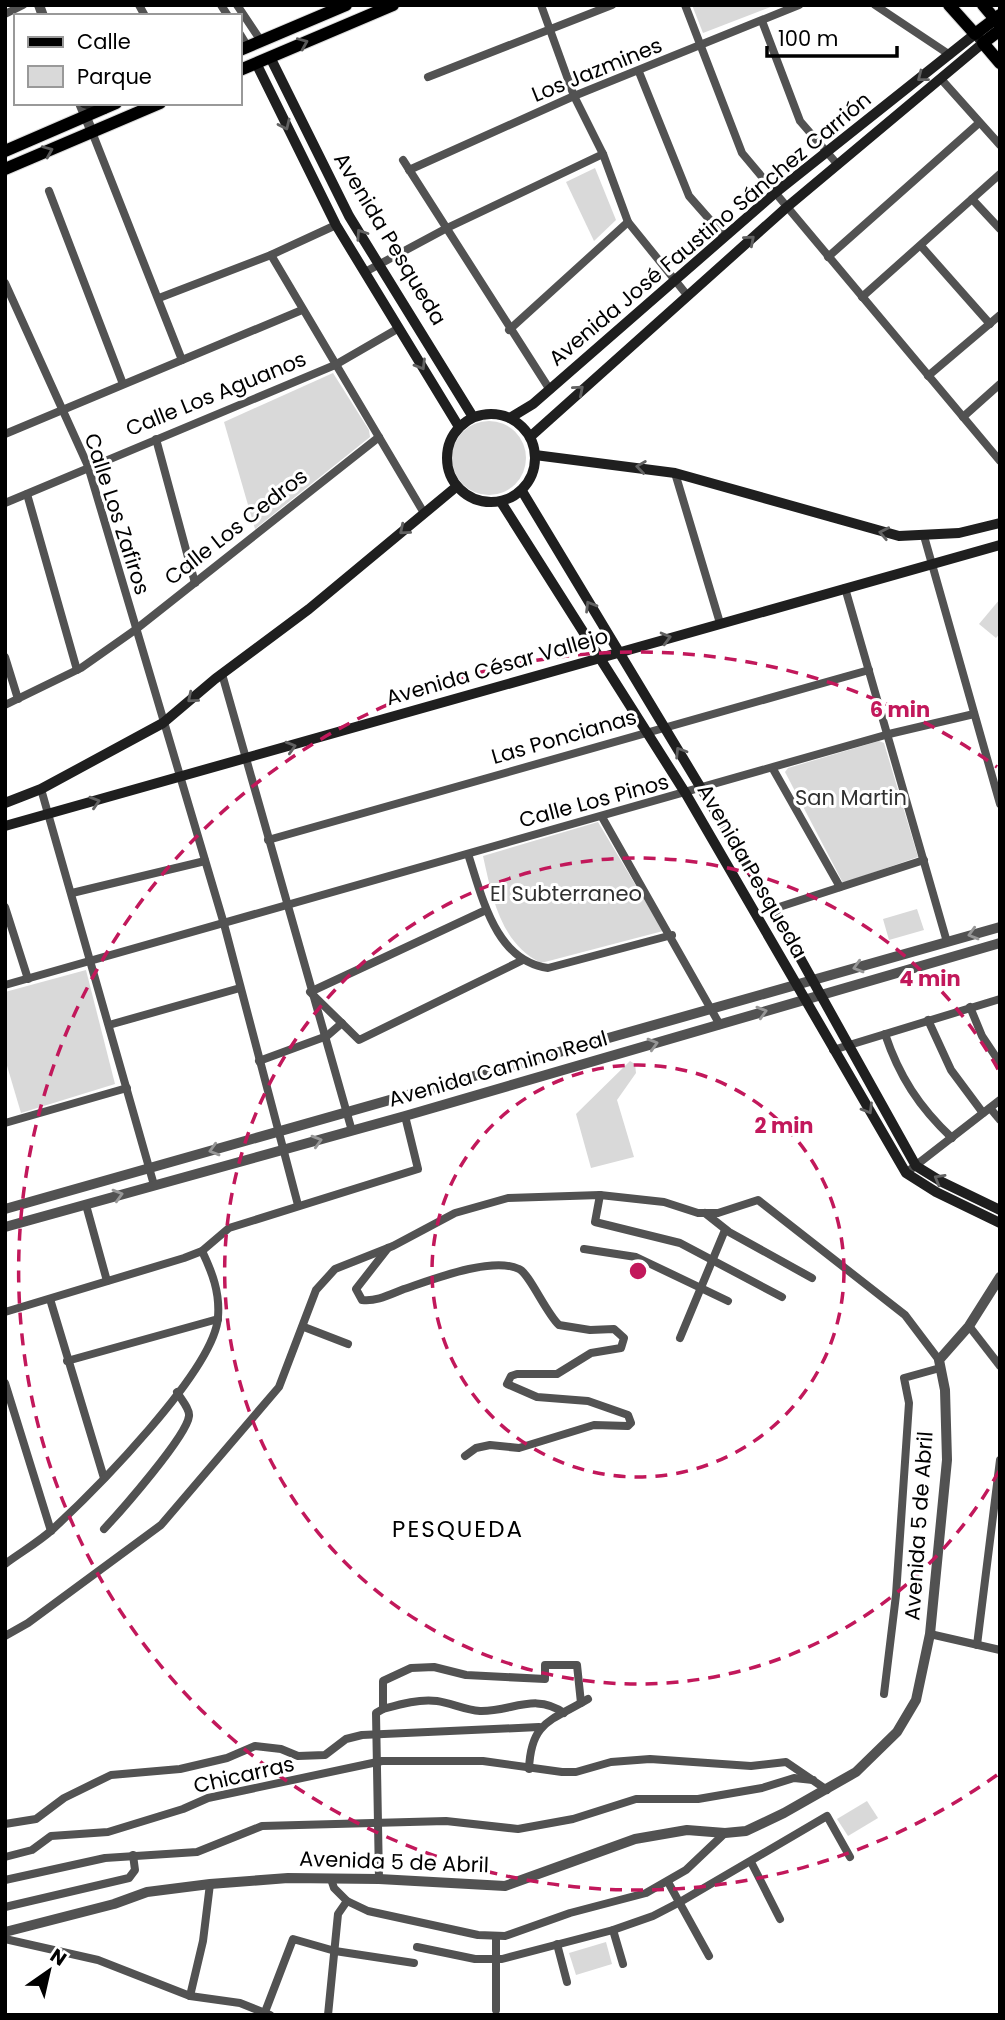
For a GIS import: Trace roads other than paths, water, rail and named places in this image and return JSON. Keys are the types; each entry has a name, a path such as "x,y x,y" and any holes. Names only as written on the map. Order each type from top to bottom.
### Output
{"main road":[{"path":"244,48 346,5"},
{"path":"242,69 393,5"},
{"path":"949,5 1000,63"},
{"path":"983,5 999,22"},
{"name":"Avenida José Faustino Sánchez Carrión","path":"510,418 550,390 775,193 950,55 999,22"},
{"name":"Avenida José Faustino Sánchez Carrión","path":"530,437 787,207 941,79 979,38"},
{"name":"Avenida Pesqueda","path":"270,57 349,216 473,417"},
{"name":"Avenida Pesqueda","path":"256,63 336,225 459,427"},
{"path":"5,151 83,108 104,109 112,105"},
{"path":"5,169 155,105"},
{"path":"492,414 510,418 530,437 535,468 522,491 501,502 481,502 457,487 446,463 447,450 459,427 473,417 492,414"},
{"path":"535,455 675,473 872,531 899,536 958,533 1000,523"},
{"path":"5,803 41,789 163,723 222,674 309,609 457,487"},
{"name":"Avenida Pesqueda","path":"522,491 617,652 703,789 851,1044 911,1169 1000,1210"},
{"name":"Avenida Pesqueda","path":"501,502 686,794 833,1050 911,1169 936,1192 1000,1223"},
{"name":"Avenida César Vallejo","path":"5,826 50,816 600,656 1000,545"},
{"path":"744,895 760,886"}],"street":[{"path":"5,14 23,5"},
{"name":"Avenida Pesqueda","path":"237,5 270,57"},
{"path":"541,5 575,96 603,154 628,222 687,295"},
{"path":"428,77 612,5"},
{"path":"685,5 743,153 999,458"},
{"name":"Los Jazmines","path":"409,170 575,96 799,5"},
{"path":"875,5 950,55"},
{"path":"762,21 800,121 838,165"},
{"name":"Avenida Pesqueda","path":"244,48 256,63"},
{"path":"639,72 689,196 725,237"},
{"path":"941,79 1000,145"},
{"path":"83,108 182,360"},
{"path":"828,257 979,123"},
{"path":"295,146 310,140"},
{"path":"365,272 447,228 603,154"},
{"path":"403,160 509,330 550,390"},
{"path":"862,297 1000,174"},
{"path":"49,191 123,384"},
{"path":"972,200 1000,229"},
{"path":"509,330 628,222"},
{"path":"159,298 271,255 336,225"},
{"path":"921,246 990,324"},
{"path":"271,255 424,513"},
{"name":"Calle Los Zafiros","path":"6,286 88,466 163,723"},
{"path":"5,434 302,310"},
{"path":"928,376 1000,315"},
{"name":"Calle Los Aguanos","path":"5,503 88,466 335,365 399,328"},
{"path":"963,417 1000,384"},
{"name":"Calle Los Cedros","path":"5,705 77,670 135,630 379,438"},
{"path":"156,439 195,583"},
{"path":"675,473 720,623"},
{"path":"27,494 77,670"},
{"path":"924,536 999,798"},
{"path":"845,588 947,942"},
{"path":"5,657 18,699"},
{"name":"Las Poncianas","path":"268,840 869,670"},
{"path":"222,674 310,992 327,1036 352,1131"},
{"name":"Calle Los Pinos","path":"224,925 889,734 974,714"},
{"path":"163,723 224,925 298,1205"},
{"path":"773,769 840,887"},
{"path":"41,789 154,1185"},
{"path":"603,817 672,935 720,1025"},
{"path":"468,854 486,910 499,934 523,960 548,968 672,935"},
{"path":"773,909 924,860"},
{"path":"72,893 205,861"},
{"path":"310,992 486,910"},
{"path":"6,913 28,979"},
{"path":"5,985 224,925"},
{"name":"Avenida Camino Real","path":"5,1209 1000,927"},
{"name":"Avenida Camino Real","path":"5,1227 405,1116 1000,943"},
{"path":"310,992 359,1040 523,960"},
{"path":"109,1025 240,988"},
{"path":"833,1050 1000,999"},
{"path":"970,1007 982,1036 1000,1063"},
{"path":"928,1020 951,1070 987,1111 1000,1120"},
{"path":"259,1060 327,1036 342,1023"},
{"path":"885,1034 895,1063 910,1091 929,1116 952,1138"},
{"path":"5,1123 127,1088"},
{"path":"911,1169 1000,1100"},
{"path":"5,1312 202,1251 229,1228 418,1169 405,1116"},
{"path":"600,1195 595,1222 680,1243 782,1297"},
{"name":"Avenida 5 de Abril","path":"5,1636 28,1623 161,1525 279,1387 316,1290 325,1277 335,1269 388,1248 455,1213 508,1198 600,1195 664,1202 705,1213 718,1213 758,1200 905,1315 940,1364 945,1390 947,1460 930,1634 916,1700 897,1732 856,1772 827,1790 746,1831 725,1833 687,1830 635,1839 505,1886 380,1879 288,1878 210,1884 147,1892 114,1904 5,1932"},
{"path":"86,1205 107,1281"},
{"path":"705,1213 725,1230 812,1278"},
{"path":"680,1338 725,1230"},
{"path":"388,1248 356,1289 362,1300 380,1298 431,1280 484,1267 504,1266 519,1269 528,1275 534,1293 559,1325 590,1330 614,1329 624,1338 621,1348 590,1353 557,1374 517,1374 508,1379 508,1384 537,1396 588,1401 628,1415 632,1423 628,1426 594,1426 519,1448 476,1448 465,1457"},
{"path":"584,1249 636,1257 729,1301"},
{"path":"5,1564 51,1531 104,1478 202,1360 218,1319 215,1279 202,1251"},
{"path":"884,1694 896,1595 909,1403 904,1378 940,1364 969,1326 1000,1277"},
{"path":"50,1299 104,1478"},
{"path":"67,1361 218,1319"},
{"path":"969,1326 1000,1366"},
{"path":"304,1327 348,1344"},
{"path":"5,1383 51,1531"},
{"path":"104,1530 166,1455 188,1419 189,1412 177,1392"},
{"path":"977,1645 1000,1460"},
{"path":"930,1634 1000,1650"},
{"path":"5,1824 36,1819 64,1798 111,1774 180,1769 227,1758 255,1746 281,1749 298,1756 324,1755 346,1739 539,1727 585,1701 577,1665 545,1665 545,1679 466,1675 434,1667 411,1668 383,1681 383,1709"},
{"path":"380,1879 376,1713 408,1702 437,1701 481,1711 536,1701 554,1706 564,1713"},
{"path":"529,1769 530,1745 539,1727"},
{"name":"Chicarras","path":"5,1857 33,1850 51,1836 108,1832 183,1809 208,1798 378,1762 457,1759 529,1769 576,1772 611,1762 650,1759 751,1766 786,1762 827,1790"},
{"path":"5,1880 133,1855 197,1852 262,1826 380,1822 483,1823 518,1829 573,1819 636,1799 698,1799 794,1778 815,1781"},
{"path":"417,1947 475,1959 497,1959 613,1930 653,1916 680,1902 827,1816 850,1857"},
{"path":"331,1879 334,1888 347,1900 368,1911 506,1936 570,1913 646,1893 668,1882 725,1833"},
{"path":"5,1907 128,1878 135,1870 133,1855"},
{"path":"751,1862 780,1919"},
{"path":"668,1882 709,1956"},
{"path":"190,1996 203,1941 210,1884"},
{"path":"328,2015 338,1914 347,1900"},
{"path":"613,1930 623,1964"},
{"path":"496,1936 496,2010"},
{"path":"5,1938 98,1960 190,1996 240,2003 268,2013 293,1939 335,1951 414,1963"},
{"path":"557,1944 567,1982"}],"district":[{"name":"PESQUEDA","path":"458,1529"}],"park label":[{"name":"San Martin","path":"851,798"},
{"name":"El Subterraneo","path":"566,894"}]}
